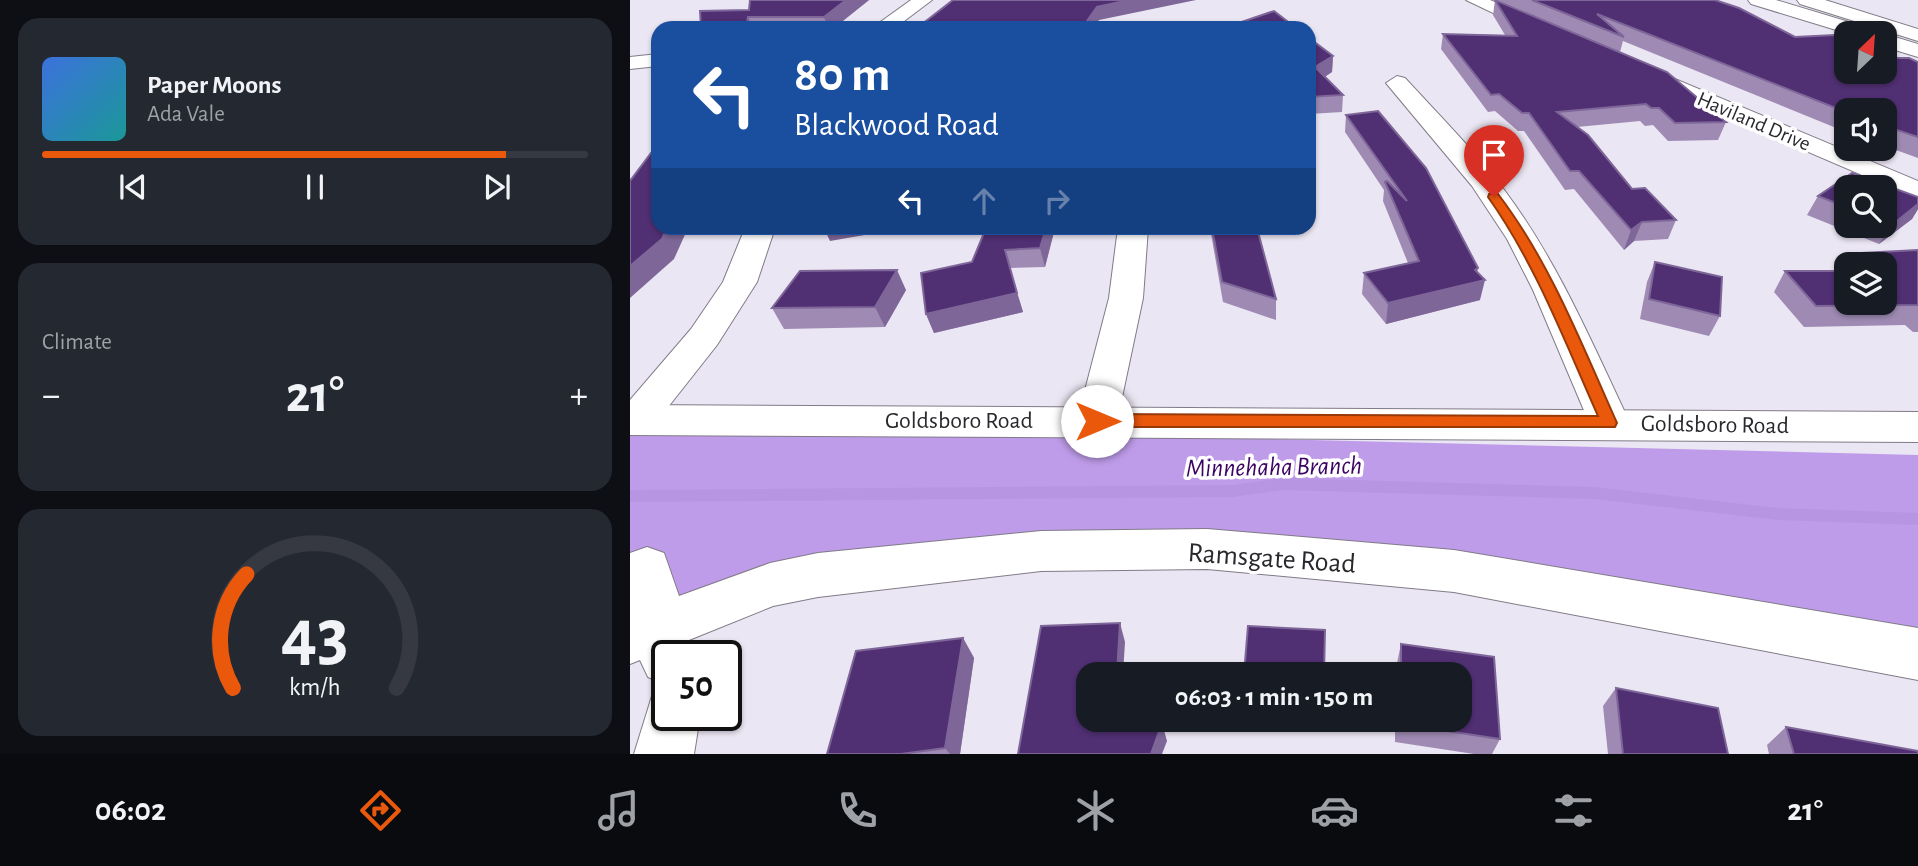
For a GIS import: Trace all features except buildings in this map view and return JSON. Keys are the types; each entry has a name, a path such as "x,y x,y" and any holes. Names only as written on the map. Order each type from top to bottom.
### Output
{"street":[{"path":"892,21 923,0"},
{"path":"1475,0 1563,38"},
{"path":"1757,0 1834,24"},
{"path":"1806,0 1918,34"},
{"path":"1846,0 1918,22"},
{"path":"1897,44 1918,51"},
{"path":"630,63 651,61"},
{"name":"Haviland Drive","path":"1627,66 1918,191"},
{"path":"1397,83 1465,160 1508,215 1551,293 1609,423"},
{"path":"633,420 704,337 740,282 757,235"},
{"path":"1097,421 1126,298 1132,235"},
{"name":"Goldsboro Road","path":"633,420 1609,423 1918,427"},
{"name":"Ramsgate Road","path":"656,640 770,585 818,575 1041,551 1207,549 1454,571 1918,654"},
{"path":"648,568 652,640"},
{"path":"664,754 669,731"}],"shaded area":[{"path":"630,423 1918,455 1918,654 1207,549 818,575 630,639"}],"waterway":[{"name":"Minnehaha Branch","path":"630,496 1233,491 1283,484 1594,493 1778,514 1918,519"}],"route":[{"path":"1097,421 1609,423 1551,293 1508,215 1494,197"}]}
